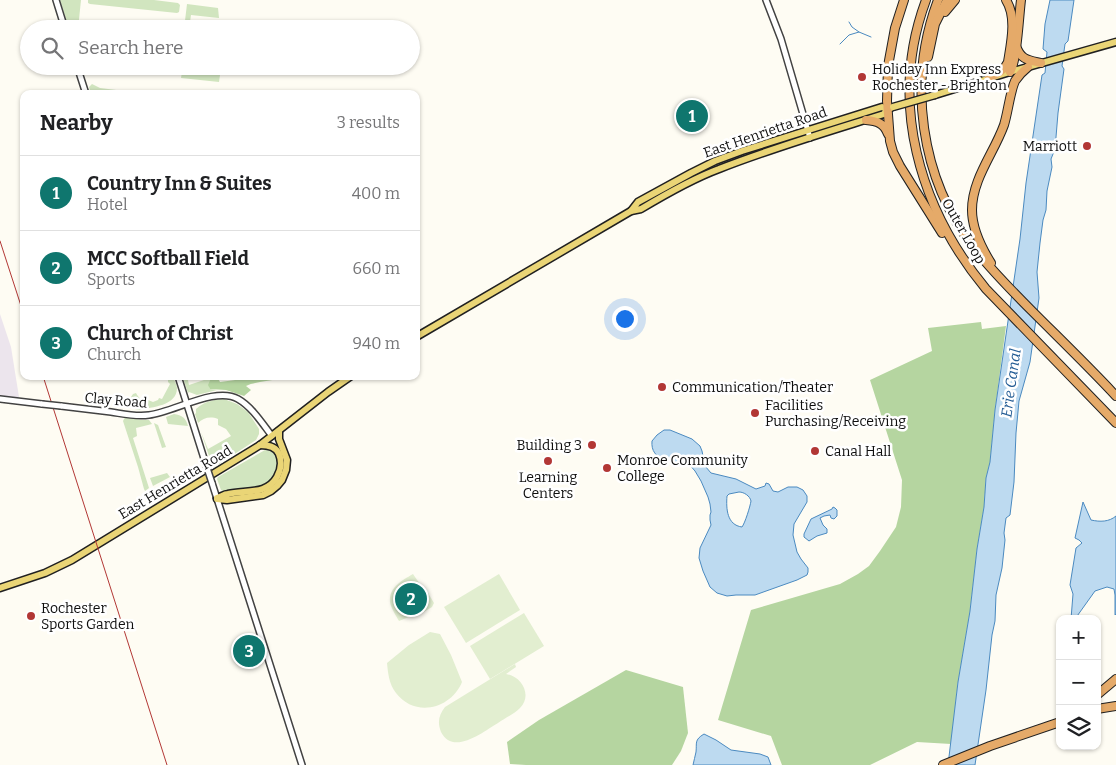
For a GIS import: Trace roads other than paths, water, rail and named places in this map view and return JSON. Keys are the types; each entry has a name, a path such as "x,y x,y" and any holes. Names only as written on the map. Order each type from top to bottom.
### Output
{"highway":[{"path":"890,141 890,108 887,79 895,28 904,0"},
{"name":"Outer Loop","path":"926,0 914,42 910,75 910,115 917,154 926,186 945,229 966,263 994,298 1116,423"},
{"name":"Outer Loop","path":"938,0 926,38 922,70 921,109 926,142 934,173 950,210 966,238 998,275"},
{"path":"926,142 924,89 930,45 935,24 947,0"},
{"path":"930,45 940,19 955,0"},
{"path":"989,78 1003,70 1008,62 1012,18 1006,0"},
{"path":"1010,72 1013,66 1021,0"},
{"path":"1016,46 1018,52 1029,63 1042,63"},
{"path":"1029,63 1015,81 1002,129 980,176 973,198 972,215 976,231 986,255 998,275 1116,396"},
{"path":"866,120 877,122 884,126 902,170 952,248 994,298"},
{"path":"1075,380 1116,430"},
{"path":"1101,692 1116,679"},
{"path":"1101,708 1116,706"},
{"path":"943,765 990,746 1056,723"}],"main road":[{"path":"1042,63 1116,42"},
{"name":"East Henrietta Road","path":"631,211 638,202 691,172 742,151 882,107 890,108 936,95 1010,72 1029,63"},
{"name":"East Henrietta Road","path":"420,335 631,211 641,209 694,180 718,169 884,114 890,108"},
{"name":"East Henrietta Road","path":"0,588 45,573 72,560 260,445 345,380"},
{"path":"217,499 227,500 263,495 277,486 286,470 287,460 279,439 279,431"},
{"path":"217,499 226,494 262,490 276,480 280,472 278,451 269,445 260,445"}],"street":[{"path":"56,0 62,20"},
{"path":"766,0 782,39 810,138"},
{"path":"80,75 85,90"},
{"path":"179,380 302,765"},
{"name":"Clay Road","path":"0,399 135,416 158,413 220,395 238,399 249,408 272,436"}],"water":[{"name":"Erie Canal","path":"1050,0 1074,0 1068,41 1065,44 1055,149 1051,159 1052,167 1040,243 1037,272 1039,298 1030,362 1019,401 1014,482 1010,515 1006,518 1002,568 996,595 995,621 975,765 948,765 1026,183 1042,75 1045,73 1047,52 1043,49 1045,24"},
{"path":"664,430 670,430 692,439 700,446 705,466 711,473 736,479 756,489 765,486 766,483 769,484 773,491 778,492 788,487 797,487 803,490 807,496 807,502 794,524 793,535 797,552 808,568 807,575 755,595 727,596 717,593 710,587 699,558 700,548 711,525 708,497 701,481 688,463 664,460 655,453 652,448 652,441","holes":["739,492 748,496 751,501 742,527 737,526 730,520 727,506 727,496"]},
{"path":"1083,502 1091,520 1104,521 1116,516 1115,615 1114,589 1107,587 1095,591 1078,615 1071,615 1073,594 1070,585 1076,548 1082,543 1075,538"},
{"path":"833,507 837,510 837,516 834,519 830,515 820,518 827,529 827,533 809,541 804,537 811,519"},
{"path":"704,734 731,750 768,757 771,765 693,765 697,742"}],"waterway":[{"path":"849,22 859,32"},
{"path":"840,44 849,35 859,32 871,37"}],"railway":[{"path":"0,241 20,303"},
{"path":"44,380 167,765"}],"place":[{"name":"Holiday Inn Express Rochester - Brighton","path":"862,77"},
{"name":"Country Inn & Suites","path":"692,116"},
{"name":"Marriott","path":"1087,146"},
{"name":"Communication/Theater","path":"662,387"},
{"name":"Facilities Purchasing/Receiving","path":"755,413"},
{"name":"Building 3","path":"592,445"},
{"name":"Canal Hall","path":"815,451"},
{"name":"Learning Centers","path":"548,461"},
{"name":"Monroe Community College","path":"607,468"},
{"name":"MCC Softball Field","path":"411,599"},
{"name":"Rochester Sports Garden","path":"31,616"},
{"name":"Church of Christ","path":"249,651"}]}
